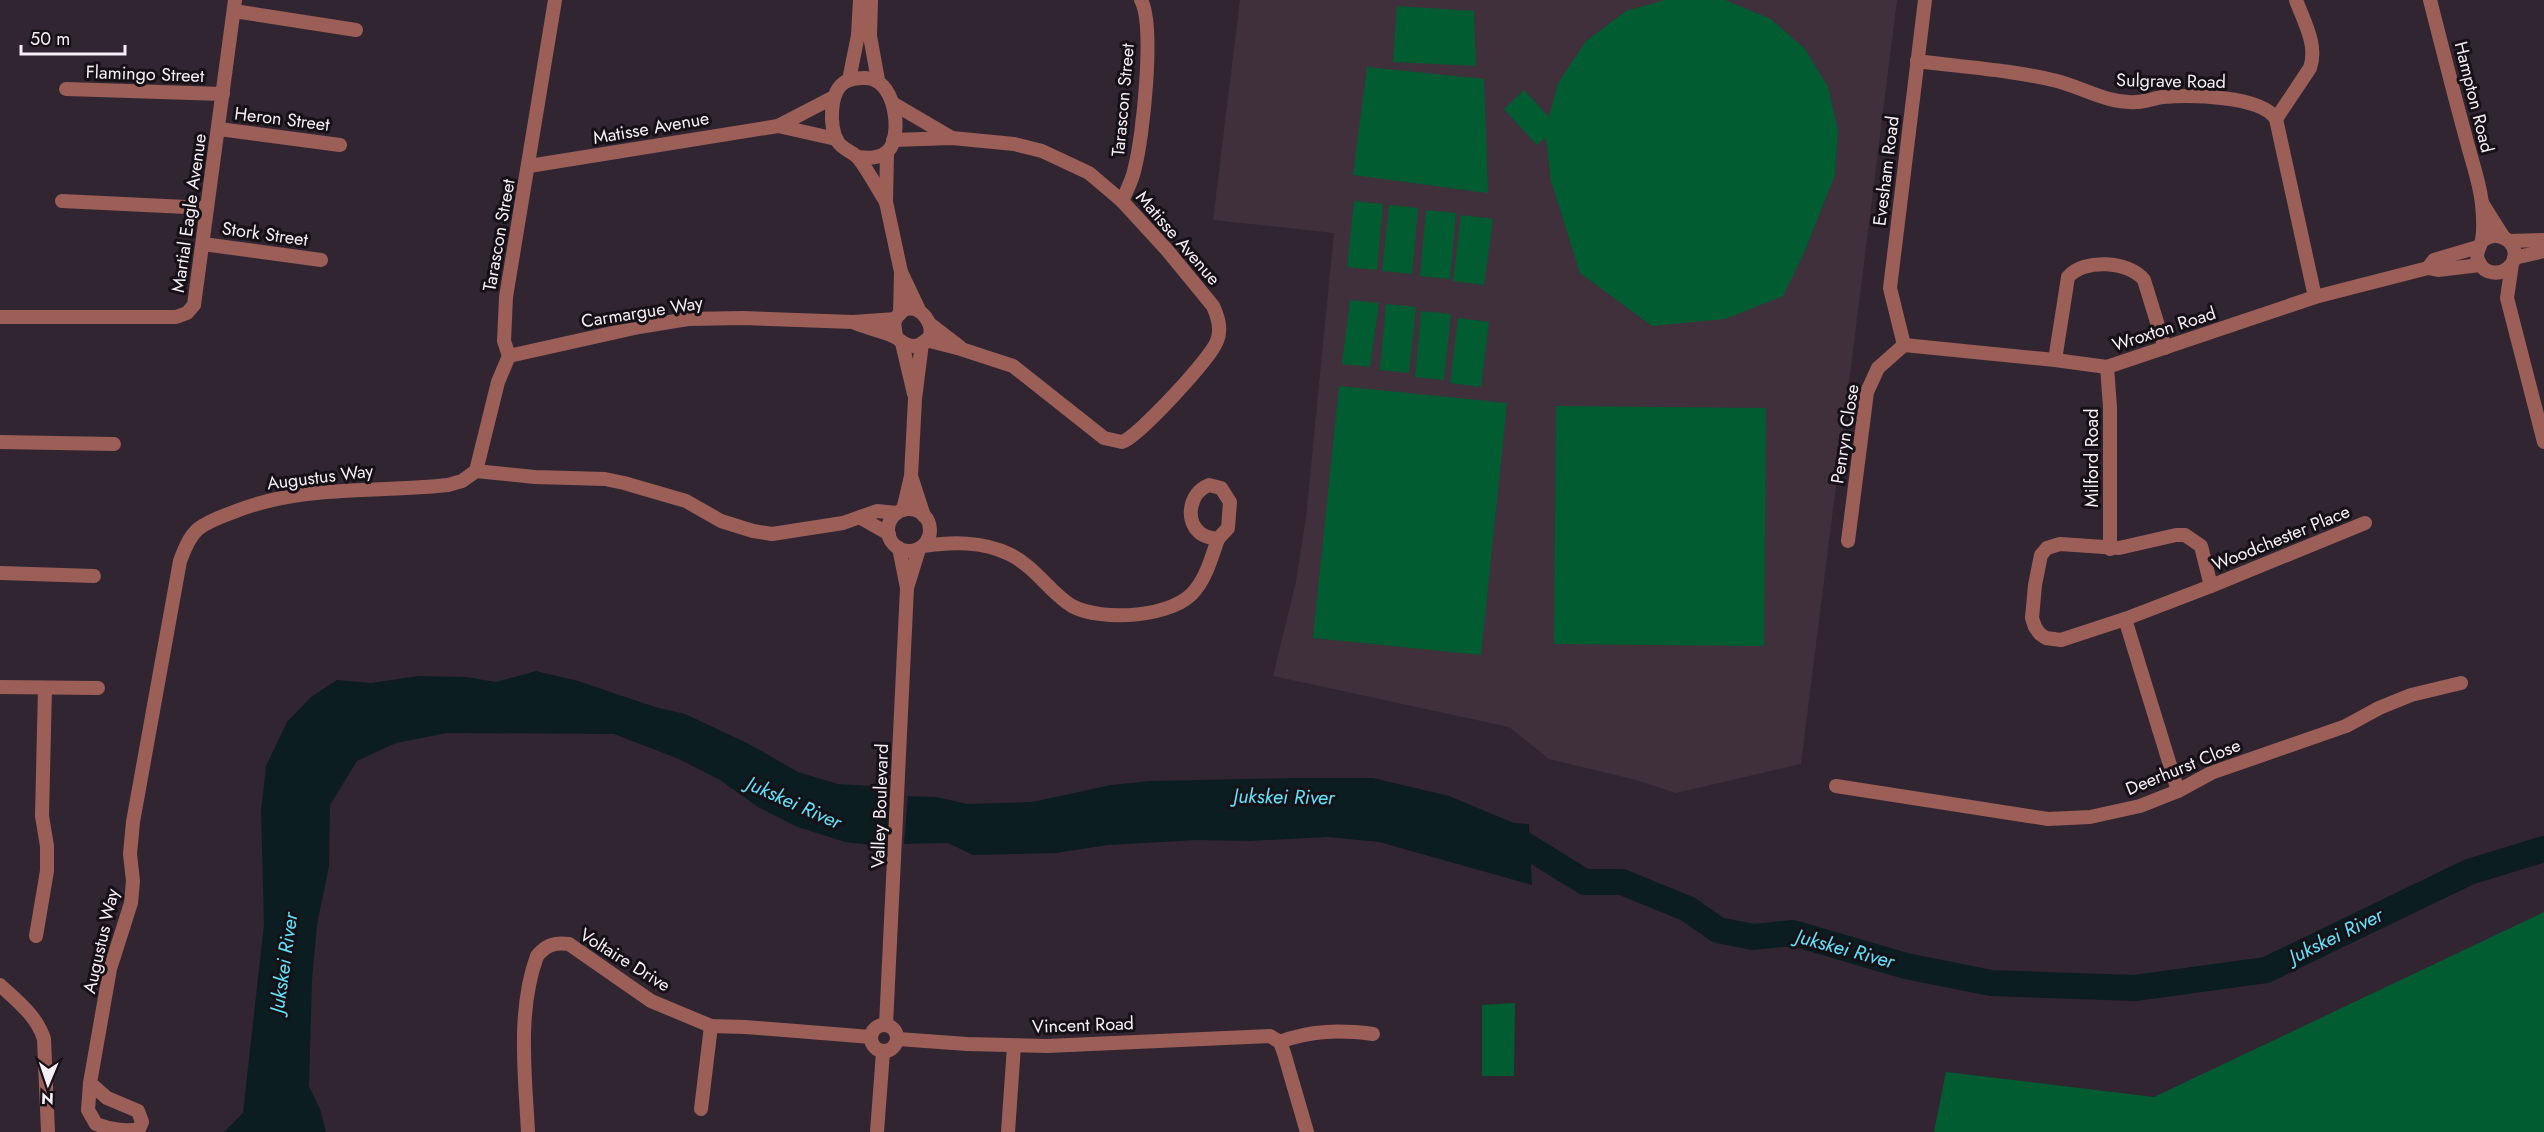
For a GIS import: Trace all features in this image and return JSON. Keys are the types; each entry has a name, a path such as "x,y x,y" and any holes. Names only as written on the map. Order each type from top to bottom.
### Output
{"street":[{"name":"Tarascon Street","path":"476,471 495,392 509,356 504,341 506,297 555,0"},
{"path":"849,80 858,35 860,0"},
{"path":"871,0 870,36 878,80"},
{"name":"Tarascon Street","path":"1122,201 1136,166 1142,113 1147,18 1141,0"},
{"name":"Evesham Road","path":"1904,345 1890,288 1925,0"},
{"path":"2296,0 2312,45 2313,61 2276,119 2315,297"},
{"name":"Hampton Road","path":"2430,0 2482,203 2477,259 2507,298 2544,442"},
{"path":"235,5 356,30"},
{"name":"Martial Eagle Avenue","path":"0,317 181,316 194,305 235,5"},
{"name":"Sulgrave Road","path":"1917,61 2057,81 2116,101 2136,102 2177,97 2249,102 2267,109 2276,119"},
{"path":"890,146 878,157 858,156 841,146 836,139 834,97 837,90 849,80 869,77 878,80 888,90 894,104 886,202 901,272 919,310 928,318 930,324 929,335 924,342 915,399 911,476 900,512 890,522 891,540 899,548 909,551 959,543 980,545 1010,554 1033,570 1071,606 1099,615 1116,616 1164,609 1179,604 1189,597 1197,589 1218,539"},
{"name":"Flamingo Street","path":"66,89 223,94"},
{"name":"Matisse Avenue","path":"529,166 778,126 834,97"},
{"name":"Matisse Avenue","path":"894,104 952,138"},
{"name":"Matisse Avenue","path":"778,126 836,139"},
{"name":"Heron Street","path":"219,129 340,145"},
{"name":"Matisse Avenue","path":"890,146 952,138 1002,142 1042,152 1089,173 1122,201 1167,250 1213,306 1217,314 1220,333 1209,354 1163,407 1138,433 1122,442 1104,438 1013,366 961,349"},
{"path":"858,156 886,202"},
{"path":"62,201 207,208"},
{"name":"Hampton Road","path":"2482,203 2514,252 2507,298"},
{"path":"2480,244 2492,236 2507,239 2544,240"},
{"name":"Stork Street","path":"203,244 321,260"},
{"name":"Wroxton Road","path":"2428,268 2434,260 2480,244"},
{"path":"2485,268 2502,272 2513,261 2544,251"},
{"path":"2055,360 2068,277 2073,271 2094,266 2129,268 2138,273 2144,280 2165,348"},
{"name":"Wroxton Road","path":"1904,345 2107,367 2315,297 2428,268 2438,270 2485,268"},
{"path":"901,272 898,316 894,330 899,340 915,399"},
{"path":"898,316 913,309 919,310"},
{"name":"Carmargue Way","path":"509,356 639,327 688,319 743,318 853,322 898,316"},
{"name":"Carmargue Way","path":"853,322 899,340"},
{"path":"930,324 961,349"},
{"path":"899,340 915,346 924,342 961,349"},
{"name":"Penryn Close","path":"1848,542 1867,392 1878,368 1904,345"},
{"name":"Milford Road","path":"2107,367 2110,407 2110,549"},
{"path":"0,442 114,444"},
{"path":"476,471 535,477 605,479 624,483 686,501 721,521 772,534 861,518 877,511 915,510 924,516"},
{"name":"Augustus Way","path":"113,1129 96,1124 91,1119 87,1105 110,969 131,903 133,881 130,855 133,822 180,561 186,546 197,530 215,519 243,507 283,496 339,490 448,485 462,481 476,471"},
{"path":"911,476 930,530 930,536 921,548"},
{"path":"861,518 889,534"},
{"name":"Woodchester Place","path":"2211,585 2201,546 2185,535 2167,536 2132,546 2110,549 2053,545 2044,550 2037,567 2031,618 2040,634 2052,640 2061,640 2125,619 2211,585 2365,523"},
{"path":"930,530 959,543"},
{"name":"Valley Boulevard","path":"899,548 908,588"},
{"name":"Valley Boulevard","path":"886,1025 901,753 900,709 908,588 921,548"},
{"path":"0,573 94,576"},
{"path":"2125,619 2178,791"},
{"name":"Deerhurst Close","path":"1836,786 2058,820 2127,810 2178,791 2211,773 2346,726 2379,708 2411,695 2461,683"},
{"path":"0,687 98,688"},
{"path":"36,936 47,871 47,846 42,816 45,688"},
{"name":"Voltaire Drive","path":"528,1132 524,1048 526,1012 537,956 543,949 554,944 569,944 651,1001 711,1026 871,1037"},
{"path":"0,985 33,1017 41,1029 44,1039 48,1132"},
{"path":"886,1025 895,1030 898,1039 895,1047 883,1052 875,1048 871,1037 876,1028 886,1025"},
{"path":"701,1109 711,1026"},
{"name":"Vincent Road","path":"898,1039 1014,1046 1275,1039 1334,1031 1373,1034"},
{"path":"1275,1039 1307,1132"},
{"path":"1008,1132 1014,1046"},
{"path":"877,1132 883,1052"},
{"path":"90,1083 107,1098 138,1111 142,1122 136,1130 113,1129 116,1103"}],"shaded area":[{"path":"1240,0 1897,0 1801,764 1676,793 1636,780 1549,759 1509,727 1273,676 1296,581 1306,517 1334,233 1213,220"}],"green space":[{"path":"1665,0 1725,0 1771,19 1805,49 1828,87 1838,130 1835,175 1804,253 1783,296 1725,319 1652,326 1580,273 1551,181 1546,138 1537,145 1504,109 1524,90 1549,117 1558,83 1586,41 1626,11"},
{"path":"1397,6 1474,11 1476,66 1393,62"},
{"path":"1367,67 1484,79 1488,193 1353,175"},
{"path":"1354,201 1383,204 1377,270 1347,267"},
{"path":"1389,205 1418,208 1412,274 1382,271"},
{"path":"1426,210 1456,213 1450,279 1420,276"},
{"path":"1461,215 1493,219 1484,285 1453,281"},
{"path":"1350,300 1379,303 1370,367 1342,364"},
{"path":"1386,304 1416,307 1409,373 1380,370"},
{"path":"1421,311 1451,314 1444,380 1415,377"},
{"path":"1458,318 1489,322 1481,387 1450,383"},
{"path":"1339,386 1507,403 1481,655 1313,638"},
{"path":"1556,406 1766,408 1764,646 1554,644"},
{"path":"2544,912 2544,1132 1934,1132 1946,1072 2154,1097"},
{"path":"1515,1003 1514,1076 1482,1076 1482,1005"}],"water":[{"path":"536,671 578,681 655,707 685,714 749,744 798,772 838,784 887,787 896,848 845,842 795,826 758,807 720,780 679,759 614,734 447,733 396,743 357,761 330,805 329,866 317,925 312,980 309,1086 320,1109 326,1132 224,1132 243,1113 264,924 261,811 266,766 287,722 311,697 337,680 371,683 418,676 466,677 496,682"},
{"path":"1373,778 1449,796 1514,823 1529,824 1532,885 1379,842 1328,837 1250,841 1197,840 1108,845 1056,853 973,855 948,843 904,844 908,796 936,797 968,804 1032,802 1111,785 1150,781"}],"waterway":[{"name":"Jukskei River","path":"1499,833 1510,836 1585,882 1622,882 1688,909 1718,930 1753,937 1793,933 1906,966 1991,983 2135,988 2266,970 2469,872 2544,849"}]}
